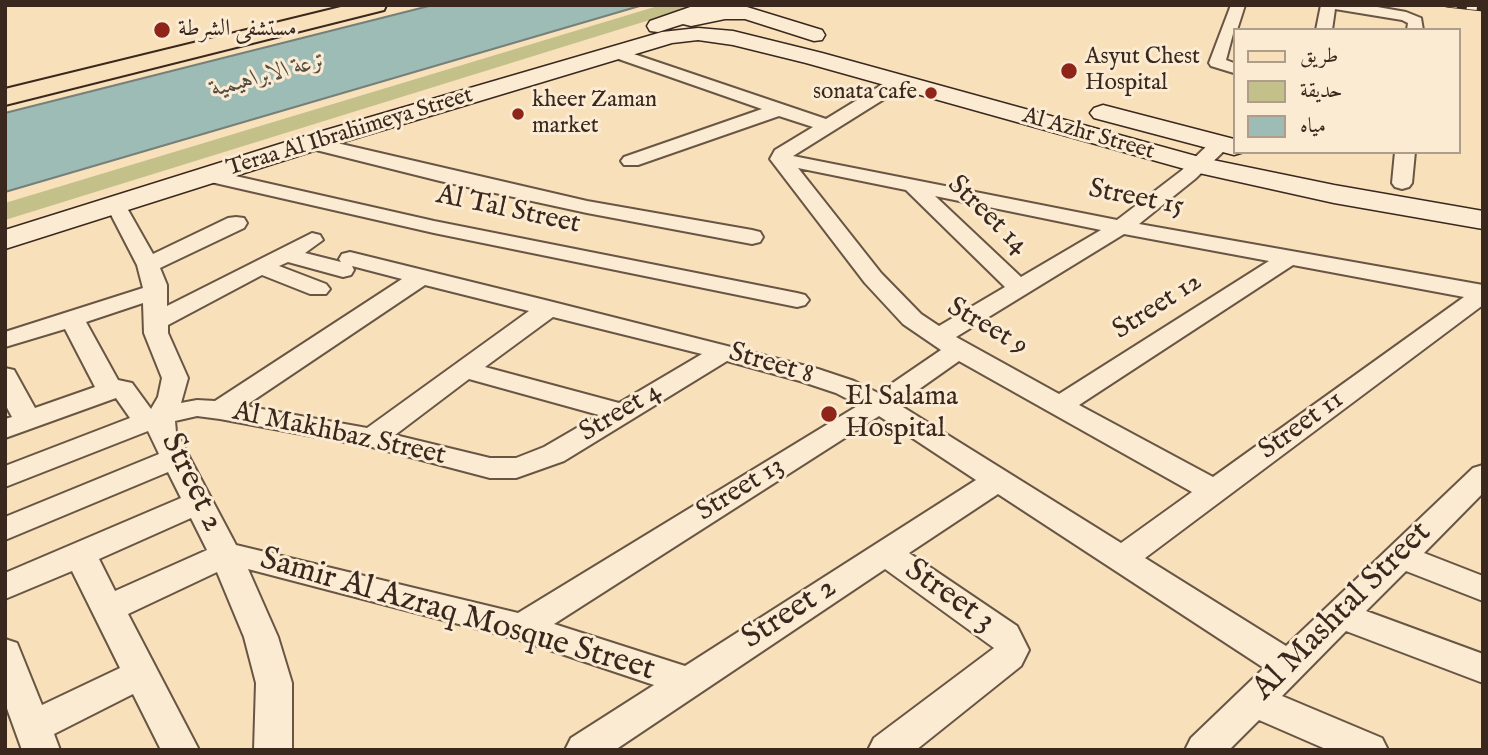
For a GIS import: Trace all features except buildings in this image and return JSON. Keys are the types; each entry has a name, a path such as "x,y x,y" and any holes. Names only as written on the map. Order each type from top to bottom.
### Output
{"main road":[{"path":"5,95 361,5"},
{"path":"5,95 376,5"},
{"path":"653,28 716,5"},
{"name":"Al Azhr Street","path":"653,28 725,13 747,13 841,44 997,86"},
{"name":"Teraa Al Ibrahimeya Street","path":"13,231 653,28"},
{"name":"Al Azhr Street","path":"698,34 733,38 775,48 1199,165 1312,190 1483,221"},
{"name":"Teraa Al Ibrahimeya Street","path":"13,231 116,205 670,37 698,34"},
{"name":"Al Azhr Street","path":"1076,106 1227,145"},
{"path":"1264,154 1483,197"}],"street":[{"path":"1232,67 1217,63 1238,5"},
{"path":"1324,28 1328,5"},
{"path":"1336,5 1413,24"},
{"path":"616,53 827,127"},
{"path":"780,159 782,154 900,82"},
{"path":"631,162 778,110"},
{"path":"312,144 467,181 752,237"},
{"name":"Street 13","path":"522,627 879,404 947,344 1020,288 1121,227 1227,145"},
{"path":"1402,183 1405,154"},
{"name":"Street 15","path":"780,159 1121,227 1483,293"},
{"name":"Street 9","path":"780,159 873,278 912,319 947,344 1213,490"},
{"name":"Al Tal Street","path":"209,176 434,227 797,300"},
{"name":"Street 14","path":"914,187 1020,288"},
{"path":"116,205 148,265 155,292 156,333 175,378 171,397 154,419"},
{"path":"148,265 236,223"},
{"path":"155,322 312,240"},
{"path":"191,245 214,259"},
{"name":"Street 8","path":"285,254 421,277 724,352 845,387 879,404 1289,666"},
{"name":"Street 12","path":"1060,405 1289,258"},
{"path":"261,267 318,289"},
{"path":"220,410 421,277"},
{"path":"5,340 155,292"},
{"name":"Street 11","path":"1121,559 1483,293"},
{"path":"372,438 549,308"},
{"path":"5,376 16,424 110,389 72,318"},
{"name":"Street 4","path":"516,468 537,462 724,352"},
{"path":"466,370 623,413"},
{"name":"Street 2","path":"110,389 123,389 154,419 200,502 226,556 261,637 274,683 273,750"},
{"name":"Al Makhbaz Street","path":"5,477 154,419 197,408 372,438 490,468 516,468"},
{"path":"5,529 176,458"},
{"name":"Street 2","path":"584,750 997,480"},
{"name":"Al Mashtal Street","path":"1204,750 1400,556 1477,489"},
{"path":"5,587 200,502"},
{"name":"Street 3","path":"885,553 1005,636 1012,650 1009,656 887,750"},
{"path":"80,554 180,750"},
{"path":"107,609 226,556"},
{"name":"Samir Al Azraq Mosque Street","path":"226,556 241,556 522,627 687,681"},
{"path":"1400,556 1483,589"},
{"path":"1340,615 1483,669"},
{"path":"5,653 37,738 141,674"},
{"path":"1254,701 1369,750"}],"green space":[{"path":"661,5 698,5 5,220 5,203"}],"water":[{"name":"ترعة الابراهيمية","path":"433,5 643,5 5,192 5,113"}],"railway":[{"path":"1447,5 1483,9"}],"place":[{"name":"مستشفى الشرطة","path":"162,30"},
{"name":"Asyut Chest Hospital","path":"1069,71"},
{"name":"sonata cafe","path":"931,93"},
{"name":"kheer Zaman market","path":"518,114"},
{"name":"El Salama Hospital","path":"829,414"}]}
